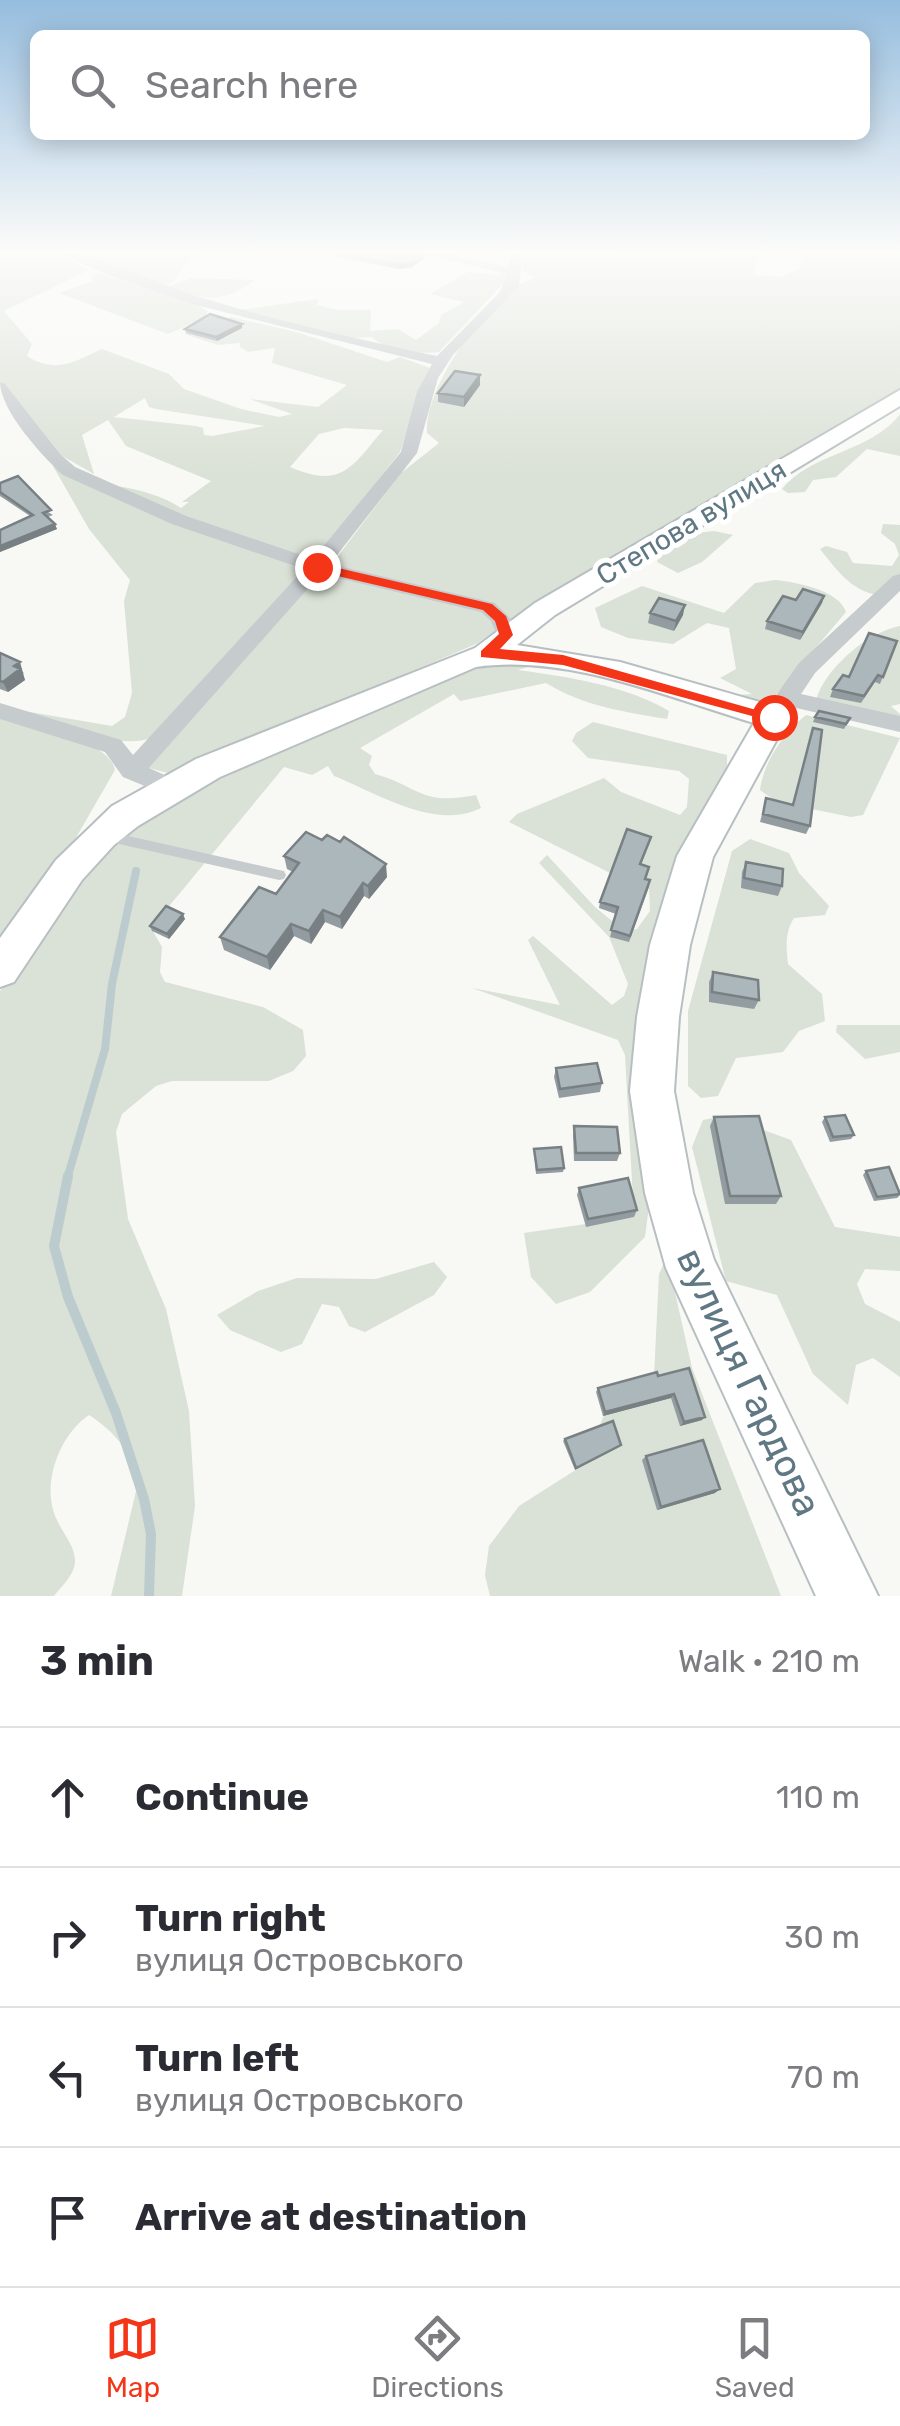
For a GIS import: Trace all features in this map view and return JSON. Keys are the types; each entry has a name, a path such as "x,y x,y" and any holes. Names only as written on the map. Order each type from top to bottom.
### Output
{"street":[{"path":"292,326 440,362"},
{"path":"132,770 317,567 408,453 416,438 424,392 440,362 475,326"},
{"path":"0,388 54,458 70,471 179,520 317,567 488,607 501,619 496,644 516,653 780,707 900,724"},
{"name":"Степова вулиця","path":"0,970 70,870 101,835 169,787 496,644 900,397"},
{"name":"вулиця Гардова","path":"848,1596 691,1268 669,1193 652,1092 658,1017 670,945 695,856 780,707 808,668 900,580"},
{"path":"0,711 113,746 132,770 169,787"}],"lane":[{"path":"101,835 279,874"}],"shaded area":[{"path":"0,326 17,326 32,344 27,356 37,361 65,364 102,349 169,374 184,389 241,409 279,417 292,414 250,399 318,407 347,385 272,363 275,348 248,352 240,343 218,345 184,334 205,326 272,326 387,362 400,357 430,368 400,452 319,555 302,568 297,581 154,737 139,741 106,739 24,711 112,726 125,717 132,693 124,601 130,580 89,529 53,466 84,479 150,494 181,508 189,502 182,502 211,481 126,446 108,420 82,435 94,474 57,453 0,381","holes":["145,398 149,407 156,409 265,426 212,436 204,435 203,428 196,426 114,417","344,428 383,430 353,464 334,475 322,476 290,467 319,434"]},
{"path":"148,326 185,326 168,334"},
{"path":"305,326 398,329 416,340 434,326 463,326 439,352 423,353 384,345 372,337 351,338"},
{"path":"476,326 900,326 900,392 510,623 507,617 339,567 338,556 401,473 439,443 427,433 429,413 464,342"},
{"path":"900,414 900,456 867,449 836,477 813,480 805,492 788,493 782,489 809,467 874,437"},
{"path":"883,524 900,525 900,578 878,595 852,584 820,549 826,546 847,552 853,563 892,566 899,555 895,544 881,533"},
{"path":"697,533 733,535 702,562 678,573 657,562 659,556"},
{"path":"321,574 482,609 496,622 495,631 476,644 183,769 168,773 149,768"},
{"path":"775,580 826,593 842,604 846,612 765,708 722,696 752,694 720,678 736,669 729,628 707,623 673,644 628,638 601,627 595,608 642,586 724,613 755,583"},
{"path":"900,626 900,704 891,706 900,714 900,723 816,700 829,675 850,653 875,635"},
{"path":"543,662 518,670 615,688 669,711 667,719 589,703 546,683 460,701 454,694 360,748 372,756 369,765 375,774 432,797 476,795 481,808 463,814 426,812 387,800 334,776 328,766 312,775 284,767 151,928 162,947 160,972 165,982 263,1007 303,1030 306,1056 293,1071 269,1081 172,1081 156,1086 122,1114 116,1132 128,1219 166,1309 189,1411 195,1506 182,1596 111,1596 137,1487 136,1476 122,1445 89,1415 61,1448 52,1477 52,1507 73,1552 72,1572 54,1596 0,1596 0,991 99,853 202,779 463,666"},
{"path":"806,715 900,738 863,815 851,817 777,802 760,790 776,749"},
{"path":"0,717 84,742 110,759 115,770 47,888 0,954"},
{"path":"593,722 727,755 727,768 695,843 645,1237 590,1292 556,1304 531,1277 524,1233 634,1217 625,1055 618,1040 472,988 560,1005 528,940 533,936 612,1005 624,996 628,984 609,937 539,863 547,855 595,907 623,930 637,929 650,911 649,887 620,878 509,822 517,814 604,778 621,792 680,815 687,807 689,779 679,771 588,758 572,741 576,733"},
{"path":"750,839 789,853 799,873 829,906 825,915 794,918 787,946 788,964 822,994 825,1021 799,1031 783,1052 736,1058 718,1096 701,1098 688,1086 688,1011 732,851"},
{"path":"837,1025 900,1025 900,1052 865,1059 836,1032"},
{"path":"724,1116 791,1140 835,1227 900,1237 900,1271 865,1269 857,1284 865,1304 900,1322 900,1377 873,1358 856,1365 848,1405 813,1374 777,1295 726,1281 692,1147 703,1120"},
{"path":"667,1257 692,1368 781,1596 490,1596 485,1575 489,1546 519,1506 585,1464 605,1412 654,1376 659,1274"},
{"path":"434,1262 447,1277 434,1295 365,1332 349,1326 339,1307 322,1304 302,1344 281,1352 230,1330 217,1315 258,1291 297,1278 376,1279"}],"building":[{"path":"189,326 237,326 216,337 185,329"},
{"path":"455,371 480,375 464,397 438,393"},
{"path":"18,476 51,510 43,513 55,524 0,546 0,530 33,515 0,492 0,483"},
{"path":"803,589 824,596 803,632 767,621 783,596 796,600"},
{"path":"659,598 685,605 676,621 650,613"},
{"path":"869,633 897,641 883,677 878,675 864,696 833,689 843,675 849,677"},
{"path":"0,653 20,662 14,666 20,669 3,682 0,681"},
{"path":"819,711 850,718 846,724 815,717"},
{"path":"813,728 822,730 810,826 763,814 766,798 793,805"},
{"path":"627,829 651,837 640,864 649,867 645,879 650,880 630,936 611,930 618,907 600,902"},
{"path":"306,832 322,840 327,835 340,842 344,837 386,864 368,886 363,883 340,917 323,910 309,931 291,924 267,957 220,937 259,887 276,894 299,863 284,856"},
{"path":"746,862 783,869 782,886 744,878"},
{"path":"166,906 183,914 167,934 150,926"},
{"path":"713,972 758,980 759,1000 712,992"},
{"path":"597,1063 602,1083 560,1089 556,1068"},
{"path":"845,1115 854,1135 833,1137 825,1117"},
{"path":"759,1116 781,1196 730,1196 714,1117"},
{"path":"574,1126 617,1127 620,1153 576,1153"},
{"path":"561,1147 564,1168 537,1170 534,1149"},
{"path":"889,1167 900,1194 877,1197 866,1171"},
{"path":"628,1178 637,1210 588,1219 579,1188"},
{"path":"689,1368 705,1417 684,1422 674,1394 605,1412 598,1388"},
{"path":"613,1421 621,1445 576,1468 565,1439"},
{"path":"703,1440 720,1489 661,1507 646,1456"}],"waterway":[{"path":"67,1179 105,1049 112,984 136,871"},
{"path":"68,1176 54,1246 68,1297 116,1413 144,1499 151,1534 149,1596"}],"route":[{"path":"317,567 488,607 501,619 506,635 486,654 516,653 563,660 774,717"}]}
